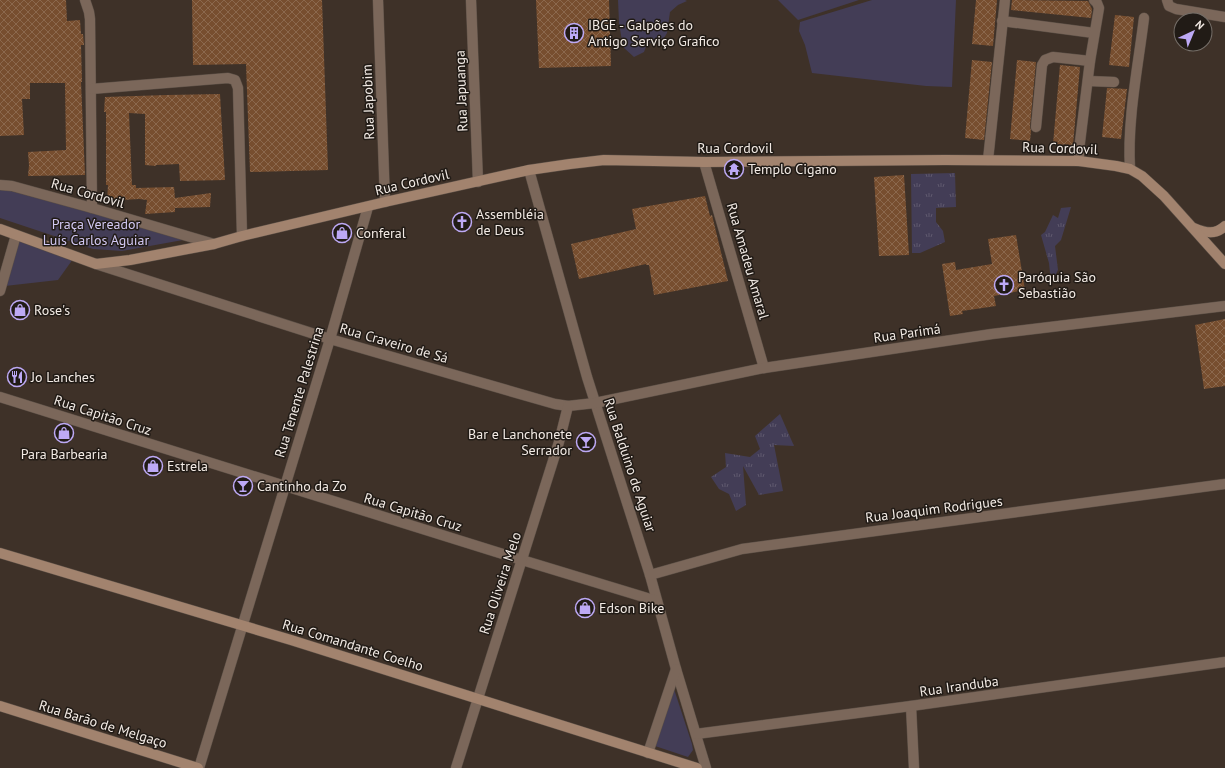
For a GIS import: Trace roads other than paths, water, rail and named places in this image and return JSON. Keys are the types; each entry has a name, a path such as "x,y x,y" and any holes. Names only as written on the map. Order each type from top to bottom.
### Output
{"main road":[{"name":"Rua Cordovil","path":"0,229 96,264 130,260 214,244 385,202 529,170 604,160 704,162 988,160 1079,161 1130,169 1142,176 1153,185 1225,264"},
{"path":"1192,227 1205,232 1213,233 1219,231 1225,226"},
{"name":"Rua Comandante Coelho","path":"0,553 243,626 697,768"},
{"name":"Rua Barão de Melgaço","path":"0,706 198,768"}],"street":[{"path":"85,0 88,6 90,19 92,208"},
{"name":"Rua Japobim","path":"378,0 385,202"},
{"name":"Rua Japuanga","path":"471,0 478,182"},
{"path":"988,160 1004,0"},
{"path":"1079,161 1079,150 1090,61 1099,8 1094,0"},
{"path":"1167,0 1169,6 1176,9 1225,17"},
{"path":"1130,169 1129,155 1131,126 1144,18"},
{"path":"1002,21 1094,33"},
{"path":"1036,127 1042,65 1045,60 1053,57 1090,61"},
{"path":"91,89 228,78 235,80 238,88 242,236"},
{"path":"1088,81 1114,82"},
{"name":"Rua Amadeu Amaral","path":"704,162 764,368"},
{"name":"Rua Balduino de Aguiar","path":"529,170 595,403 650,576 706,768"},
{"name":"Rua Cordovil","path":"0,185 12,186 92,208 214,244"},
{"name":"Rua Tenente Palestrina","path":"198,768 243,626 330,339 368,207"},
{"path":"0,291 16,235"},
{"name":"Rua Craveiro de Sá","path":"96,264 330,339 555,404 568,406 595,403"},
{"name":"Rua Parimá","path":"595,403 764,368 992,334 1225,306"},
{"name":"Rua Capitão Cruz","path":"0,397 284,487 657,601"},
{"name":"Rua Oliveira Melo","path":"456,768 559,442 568,406"},
{"name":"Rua Joaquim Rodrigues","path":"650,576 742,549 1225,484"},
{"name":"Rua Iranduba","path":"696,734 911,706 1225,662"},
{"path":"648,753 676,669"},
{"path":"911,706 914,768"}],"place":[{"name":"IBGE - Galpões do Antigo Serviço Grafico","path":"574,33"},
{"name":"Templo Cigano","path":"734,169"},
{"name":"Assembléia de Deus","path":"462,222"},
{"name":"Conferal","path":"342,233"},
{"name":"Paróquia São Sebastião","path":"1004,285"},
{"name":"Rose's","path":"20,310"},
{"name":"Jo Lanches","path":"17,377"},
{"name":"Para Barbearia","path":"64,433"},
{"name":"Bar e Lanchonete Serrador","path":"586,442"},
{"name":"Estrela","path":"153,466"},
{"name":"Cantinho da Zo","path":"243,486"},
{"name":"Edson Bike","path":"585,608"}],"park label":[{"name":"Praça Vereador Luís Carlos Aguiar","path":"96,232"}]}
